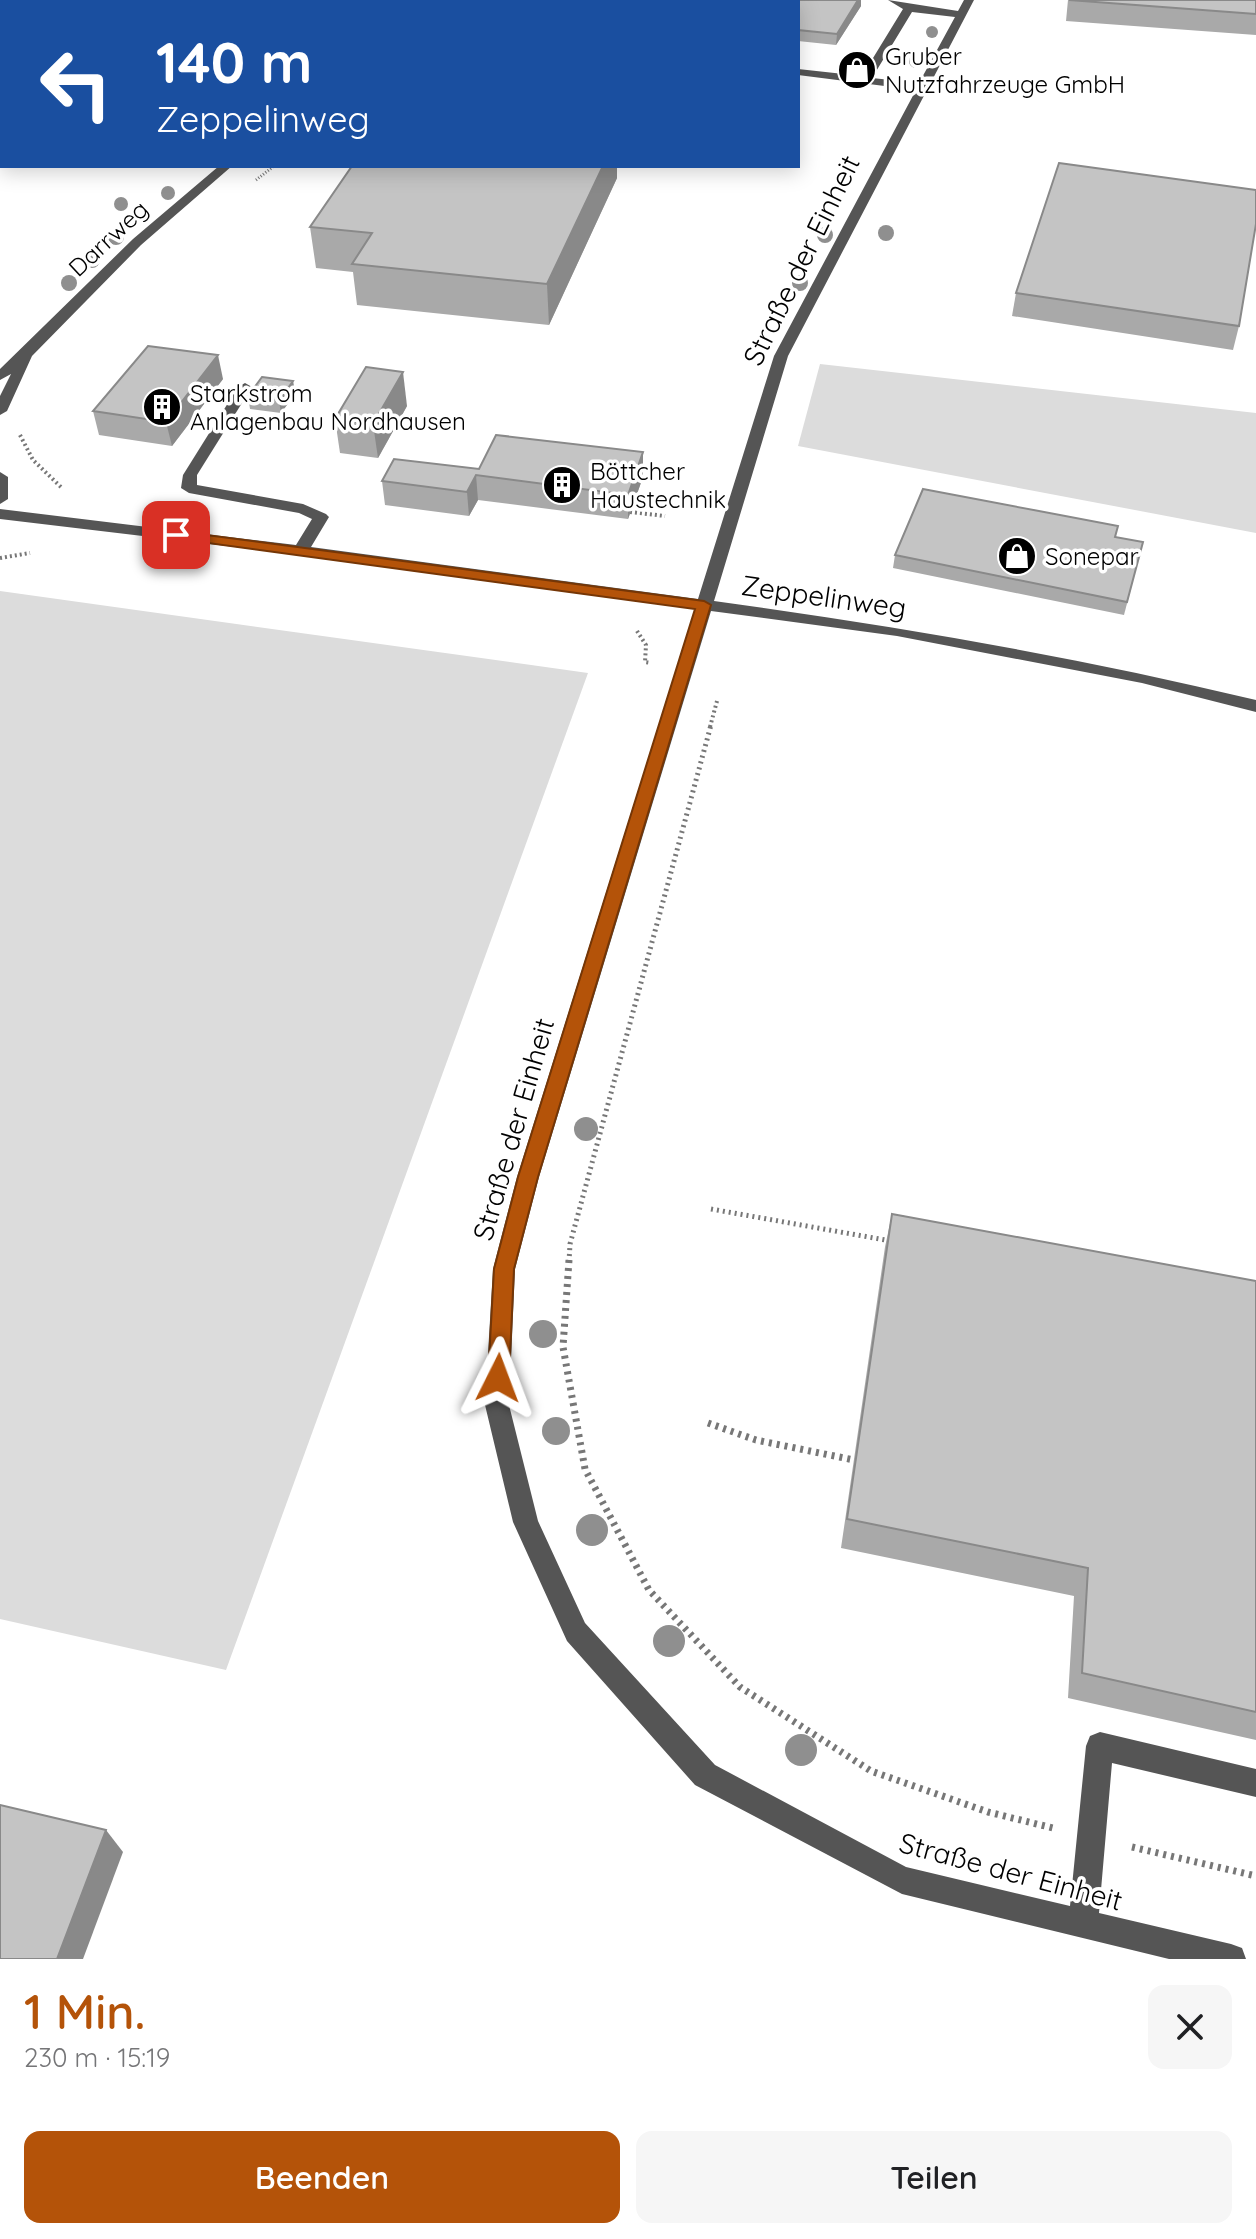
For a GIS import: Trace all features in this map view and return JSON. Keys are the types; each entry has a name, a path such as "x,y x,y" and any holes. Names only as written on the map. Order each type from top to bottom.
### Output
{"street":[{"path":"893,0 909,8 962,15"},
{"name":"Straße der Einheit","path":"969,0 781,356 528,1177 504,1269 497,1405 526,1522 576,1632 705,1775 902,1880 1231,1959"},
{"path":"865,80 909,8"},
{"path":"800,72 923,87"},
{"name":"Darrweg","path":"0,376 29,351 137,242 224,168"},
{"name":"Darrweg","path":"0,411 29,351"},
{"path":"245,387 190,475 189,488 303,509 321,517 301,550"},
{"path":"0,477 0,499"},
{"name":"Zeppelinweg","path":"0,514 301,550 897,631 1142,678 1256,706"},
{"path":"1083,1923 1100,1746 1256,1783"}],"path":[{"path":"253,183 272,168"},
{"path":"21,427 20,436 33,460 78,500 63,521"},
{"path":"630,512 665,516"},
{"path":"630,627 646,641 648,652 645,662 723,673 570,1244 563,1347 585,1469 649,1590 740,1687 871,1771 988,1812 1256,1876"},
{"path":"711,1209 896,1242"},
{"path":"708,1423 756,1440 854,1460"}],"shaded area":[{"path":"820,364 1256,413 1256,533 798,446"},
{"path":"0,591 588,673 226,1670 0,1619"}],"building":[{"path":"800,0 858,0 837,34 800,30"},
{"path":"1069,0 1256,0 1256,14"},
{"path":"1059,163 1256,190 1256,224 1239,326 1016,293"},
{"path":"351,168 602,168 547,284 352,264 372,233 310,227"},
{"path":"148,346 218,355 166,422 93,411"},
{"path":"366,367 403,372 373,424 335,419"},
{"path":"262,377 293,381 279,401 248,396"},
{"path":"496,435 643,452 628,495 476,475 467,492 382,481 394,459 479,469"},
{"path":"923,489 1118,526 1115,537 1143,542 1127,602 895,555"},
{"path":"892,1214 1256,1281 1256,1712 1082,1673 1088,1568 847,1519"},
{"path":"0,1805 106,1830 57,1959 0,1959"}],"place":[{"name":"Gruber Nutzfahrzeuge GmbH","path":"857,70"},
{"name":"Starkstrom Anlagenbau Nordhausen","path":"162,407"},
{"name":"Böttcher Haustechnik","path":"562,485"},
{"name":"Sonepar","path":"1017,556"}],"route":[{"path":"176,535 704,605 528,1177 504,1269 498,1378"}]}
